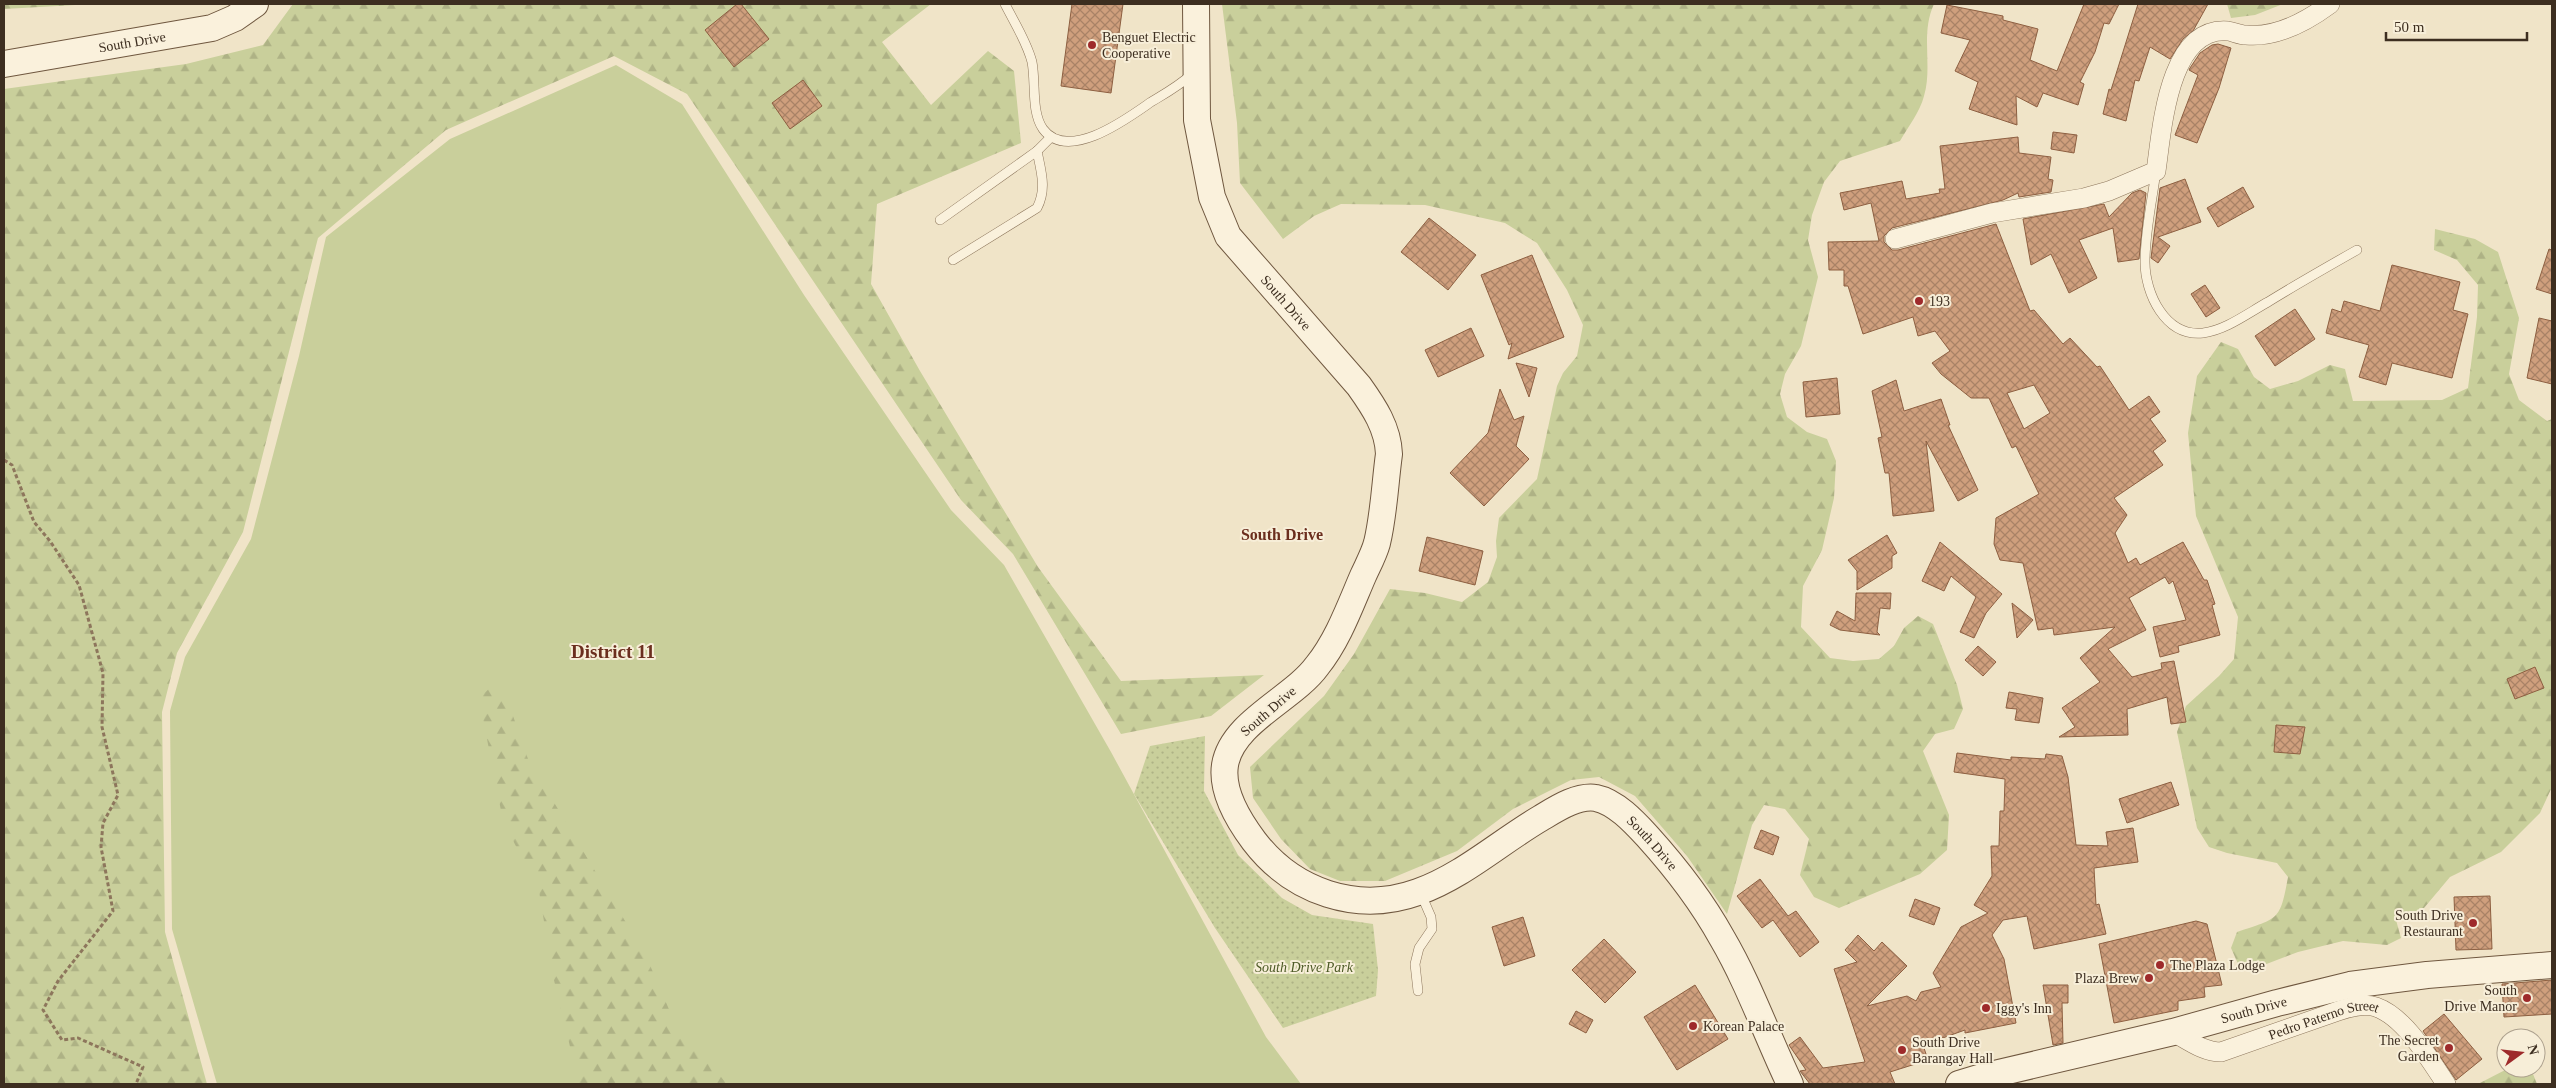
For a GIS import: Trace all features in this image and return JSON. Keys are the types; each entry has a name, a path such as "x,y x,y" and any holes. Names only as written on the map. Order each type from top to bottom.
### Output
{"main road":[{"name":"South Drive","path":"4,64 212,28 235,18 255,4"},
{"name":"South Drive","path":"1196,4 1197,120 1212,197 1228,236 1364,393 1373,406 1388,439 1389,454 1377,545 1344,620 1317,668 1242,732 1230,748 1225,764 1225,779 1241,824 1259,848 1299,883 1323,894 1350,900 1380,900 1420,892 1458,872 1555,810 1579,799 1597,798 1621,811 1640,828 1688,885 1723,939 1790,1084"},
{"name":"South Drive","path":"1959,1084 2173,1032 2276,1002 2350,986 2436,974 2552,965"}],"street":[{"path":"1894,239 1992,213 2084,198 2109,191 2156,171 2171,88 2176,71 2192,43 2214,33 2227,31 2245,35 2271,34 2301,22 2330,4"},
{"name":"Pedro Paterno Street","path":"2173,1032 2201,1048 2211,1052 2220,1052 2338,1010 2356,1005 2376,1007 2393,1018 2410,1035 2446,1084"}],"lane":[{"path":"1005,4 1032,62 1038,118 1051,138 1064,141 1078,140 1112,128 1179,86 1196,71"},
{"path":"940,220 1037,151 1051,138"},
{"path":"953,260 1038,208 1043,197 1043,186 1037,151"},
{"path":"2156,171 2146,241 2147,282 2152,299 2160,310 2179,328 2203,332 2230,323 2357,250"},
{"path":"1418,991 1415,964 1419,948 1432,930 1431,916 1420,892"}],"path":[{"path":"4,460 12,465 34,522 50,541 79,585 103,673 102,727 118,795 102,823 101,847 113,911 58,981 43,1010 62,1040 78,1038 143,1067 136,1084"}],"green space":[{"path":"4,4 93,4 4,9"},
{"path":"293,4 931,4 882,42 931,105 988,51 1014,71 1021,143 877,204 871,284 920,371 1038,567 1121,681 1264,675 1211,716 1121,734 1013,554 961,500 687,94 614,56 446,130 318,238 243,532 177,653 162,712 165,932 207,1084 4,1084 4,89 186,64 263,45"},
{"path":"1222,4 1934,4 1928,27 1926,85 1917,114 1900,141 1840,161 1824,182 1812,215 1808,240 1818,277 1801,346 1785,374 1780,394 1787,417 1807,432 1827,439 1836,461 1834,498 1822,550 1803,586 1801,627 1830,658 1853,661 1879,659 1894,646 1904,628 1918,616 1933,624 1957,685 1963,709 1954,729 1935,734 1923,751 1949,815 1947,850 1920,874 1839,908 1814,897 1800,875 1809,839 1785,809 1764,805 1752,825 1727,914 1687,856 1635,796 1599,777 1571,780 1513,809 1457,851 1385,881 1340,881 1310,869 1281,839 1253,798 1250,767 1324,696 1354,654 1390,589 1425,593 1462,602 1488,582 1497,557 1496,541 1499,518 1537,479 1557,386 1563,373 1577,356 1583,325 1567,290 1537,243 1505,223 1425,205 1341,204 1314,216 1283,239 1240,183 1237,123"},
{"path":"2227,4 2283,4 2255,15 2231,18"},
{"path":"616,65 682,104 804,295 951,510 1004,565 1111,752 1266,1037 1301,1084 217,1084 172,929 170,711 185,657 251,539 299,356 326,237 450,139"},
{"path":"2435,229 2475,239 2498,252 2519,318 2509,374 2519,400 2547,421 2552,419 2552,787 2540,813 2501,852 2450,877 2424,908 2396,920 2401,938 2387,945 2343,941 2298,952 2256,968 2239,966 2231,948 2237,932 2262,924 2275,916 2283,902 2288,877 2277,863 2227,853 2209,847 2197,828 2177,732 2186,706 2219,676 2234,659 2238,617 2196,516 2188,433 2197,376 2221,342 2238,349 2254,377 2270,389 2298,381 2330,365 2345,369 2353,401 2442,400 2468,388 2477,317 2478,285 2457,260 2434,250"},
{"path":"491,687 505,693 528,759 646,956 674,1021 727,1084 579,1084 553,976 539,891 503,821 479,698"},
{"name":"South Drive Park","path":"1205,736 1204,791 1238,855 1282,898 1312,915 1373,924 1378,970 1376,996 1283,1028 1215,928 1134,794 1150,746"},
{"path":"2496,1075 2496,1078 2535,1078 2537,1084 2478,1084"}],"building":[{"path":"737,4 741,4 769,39 734,67 705,30"},
{"name":"Benguet Electric Cooperative","path":"1072,4 1123,4 1111,93 1061,86"},
{"path":"2084,4 2119,4 2109,24 2104,23 2095,52 2080,82 2084,84 2078,105 2043,93 2037,107 2016,96 2017,125 1969,109 1978,82 1955,71 1970,40 1941,33 1947,5 2003,16 2003,20 2038,29 2030,60 2057,71"},
{"path":"2138,4 2208,4 2193,31 2183,39 2170,59 2150,47 2139,81 2135,80 2126,121 2103,114 2109,89 2111,90"},
{"path":"2218,44 2231,48 2219,88 2197,143 2175,135 2198,75 2189,70 2200,53 2212,45"},
{"path":"803,80 822,106 790,129 772,103"},
{"path":"2053,132 2077,135 2074,153 2051,149"},
{"path":"2018,137 2019,153 2051,157 2048,179 2053,180 2051,192 2019,197 2018,193 2003,200 1892,228 1884,236 1884,242 1892,250 1898,250 1996,224 2030,311 2034,310 2063,344 2070,338 2097,367 2100,366 2129,410 2149,396 2160,412 2150,419 2166,441 2153,451 2163,465 2114,498 2127,515 2115,533 2128,563 2136,558 2140,565 2183,542 2204,580 2207,580 2215,604 2212,605 2220,635 2178,646 2179,652 2160,657 2153,627 2186,620 2173,581 2169,584 2165,577 2129,598 2146,630 2108,649 2132,677 2162,669 2161,663 2174,661 2186,722 2171,724 2167,697 2127,709 2128,735 2059,737 2075,727 2062,708 2100,682 2080,658 2115,627 2054,635 2053,628 2038,630 2023,563 2000,560 1994,544 1996,518 2039,494 2016,446 2012,448 1989,398 1971,398 1941,374 1932,363 1950,351 1935,331 1918,336 1913,317 1863,334 1848,286 1844,286 1844,270 1829,270 1828,242 1879,241 1871,203 1844,210 1840,193 1902,181 1906,199 1940,193 1939,189 1945,189 1940,146","holes":["2034,385 2050,413 2024,429 2007,393"]},
{"path":"2185,179 2201,222 2158,237 2170,246 2158,263 2151,258 2160,188"},
{"path":"2243,187 2254,207 2218,227 2207,208"},
{"path":"2140,190 2146,193 2139,259 2118,262 2113,228 2079,240 2097,278 2069,293 2051,254 2031,265 2023,219 2104,204 2109,217 2132,193"},
{"path":"1429,218 1476,255 1448,290 1401,252"},
{"path":"2549,249 2552,250 2552,294 2536,289"},
{"path":"1532,255 1564,337 1508,359 1512,343 1509,345 1481,275"},
{"path":"2392,265 2460,282 2453,310 2468,314 2452,378 2392,363 2386,385 2359,377 2369,345 2326,333 2332,309 2341,312 2344,301 2380,311"},
{"path":"2205,285 2220,308 2206,317 2191,294"},
{"path":"2295,309 2315,339 2275,366 2255,336"},
{"path":"2539,318 2552,321 2552,384 2527,378"},
{"path":"1471,328 1484,356 1438,377 1425,350"},
{"path":"1516,363 1537,368 1529,397"},
{"path":"1837,378 1840,414 1806,417 1803,382"},
{"path":"1896,380 1904,411 1941,399 1950,425 1948,425 1978,490 1958,501 1926,441 1934,511 1893,516 1889,473 1885,473 1878,438 1882,437 1872,391"},
{"path":"1500,389 1514,420 1524,416 1516,446 1529,459 1484,506 1450,473 1488,433"},
{"path":"1887,535 1897,553 1892,556 1892,568 1857,590 1857,571 1848,560"},
{"path":"1427,537 1483,551 1475,585 1419,571"},
{"path":"1940,542 2002,594 1986,613 1974,638 1960,632 1976,597 1951,576 1944,591 1922,581"},
{"path":"1856,593 1891,593 1890,609 1880,608 1877,632 1880,635 1840,630 1830,625 1837,611 1855,621"},
{"path":"2012,603 2033,620 2017,638"},
{"path":"1978,646 1996,662 1983,676 1965,660"},
{"path":"2535,667 2544,688 2515,699 2507,679"},
{"path":"2009,692 2043,698 2039,723 2015,720 2017,709 2006,708"},
{"path":"2276,725 2305,727 2300,754 2274,752"},
{"path":"1957,753 2011,760 2011,757 2045,759 2046,754 2062,756 2068,777 2076,845 2108,846 2106,832 2133,828 2138,862 2094,868 2096,905 2099,904 2106,934 2034,949 2027,916 2003,920 1992,935 2004,959 2016,1023 1965,1033 1965,1030 1923,1045 1928,1060 1890,1072 1895,1084 1810,1084 1800,1071 1806,1070 1789,1045 1800,1037 1823,1068 1865,1062 1834,969 1857,962 1845,950 1858,935 1874,951 1882,942 1907,966 1867,1006 1907,996 1916,1001 1921,992 1941,987 1933,973 1961,927 1988,913 1974,905 1992,876 1991,846 1999,846 2000,811 2004,811 2005,779 1954,772"},
{"path":"2171,782 2179,805 2127,823 2119,799"},
{"path":"1761,830 1779,837 1773,855 1754,848"},
{"path":"1760,879 1788,916 1796,911 1819,942 1800,957 1773,920 1762,928 1737,896"},
{"name":"South Drive Restaurant","path":"2490,896 2492,949 2456,950 2454,897"},
{"path":"1915,899 1940,908 1934,925 1909,916"},
{"path":"1523,917 1535,956 1504,966 1492,927"},
{"name":"The Plaza Lodge","path":"2196,921 2207,924 2222,985 2204,987 2205,997 2178,1001 2178,1010 2114,1023 2099,944"},
{"path":"1604,939 1636,972 1605,1003 1572,970"},
{"name":"South Drive Manor","path":"2552,980 2552,1014 2504,1017 2502,984"},
{"path":"1695,985 1728,1039 1677,1070 1644,1017"},
{"path":"2043,985 2068,985 2068,1003 2062,1003 2063,1043 2053,1045"},
{"path":"1576,1011 1593,1020 1586,1033 1569,1024"},
{"name":"The Secret Garden","path":"2444,1014 2482,1059 2456,1080 2423,1031"}],"place":[{"name":"Benguet Electric Cooperative","path":"1092,45"},
{"name":"193","path":"1919,301"},
{"name":"South Drive Restaurant","path":"2473,923"},
{"name":"The Plaza Lodge","path":"2160,965"},
{"name":"Plaza Brew","path":"2149,978"},
{"name":"South Drive Manor","path":"2527,998"},
{"name":"Iggy's Inn","path":"1986,1008"},
{"name":"Korean Palace","path":"1693,1026"},
{"name":"The Secret Garden","path":"2449,1048"},
{"name":"South Drive Barangay Hall","path":"1902,1050"}],"district":[{"name":"South Drive","path":"1282,534"},
{"name":"District 11","path":"613,651"}]}
